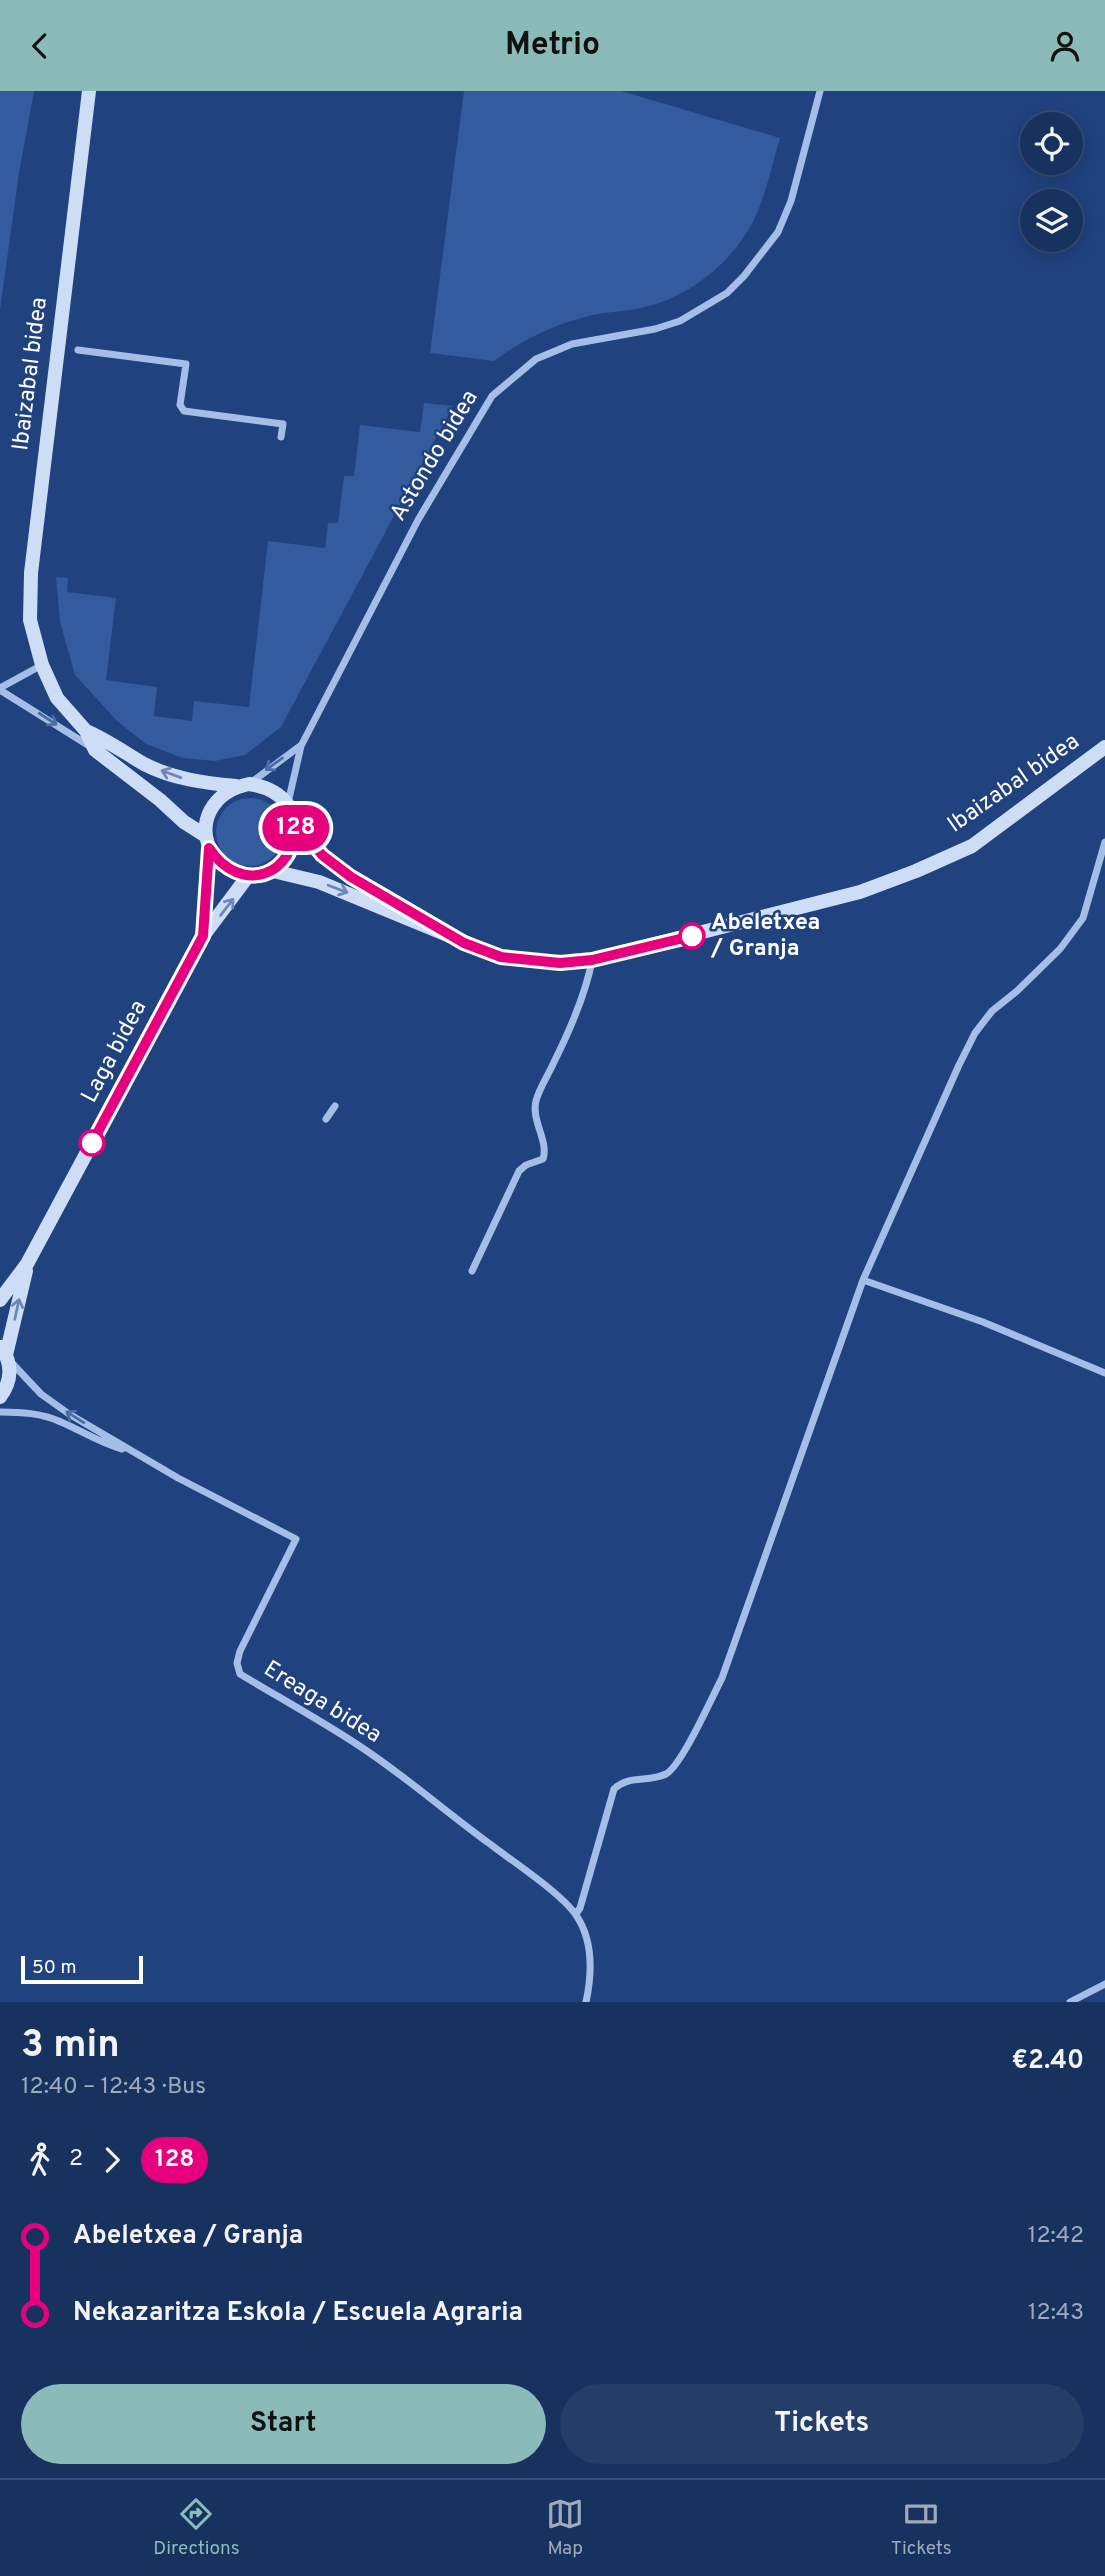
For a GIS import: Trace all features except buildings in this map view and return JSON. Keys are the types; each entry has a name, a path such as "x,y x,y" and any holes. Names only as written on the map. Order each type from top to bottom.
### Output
{"street":[{"name":"Ibaizabal bidea","path":"89,91 31,573 30,620 42,665 57,698 86,731 95,750 160,800 208,842"},
{"name":"Astondo bidea","path":"288,803 301,745 418,520 492,396 536,359 572,344 655,329 680,321 727,293 744,276 778,232 790,201 820,91"},
{"path":"78,351 186,364 180,405 184,411 283,424 281,437"},
{"path":"42,665 0,689 95,750"},
{"name":"Ibaizabal bidea","path":"86,731 107,740 146,765 197,783 243,785"},
{"name":"Astondo bidea","path":"243,785 301,745"},
{"name":"Ibaizabal bidea","path":"273,871 319,882 501,957 560,963 592,960 860,892 916,871 972,846 1105,747"},
{"path":"243,785 264,786 288,803 295,821 296,835 286,858 273,871 261,876 248,876 226,867 208,842 207,818 215,802 225,792 243,785"},
{"name":"Ibaizabal bidea","path":"295,821 322,855 351,877 464,943"},
{"name":"Laga bidea","path":"203,936 208,842"},
{"path":"576,1914 614,1789 630,1779 655,1777 670,1771 722,1678 863,1280 925,1138 975,1033 992,1011 1060,949 1083,918 1105,842"},
{"name":"Laga bidea","path":"0,1300 27,1264 203,936 248,876"},
{"path":"472,1271 519,1171 526,1165 543,1159 545,1152 536,1124 535,1102 566,1037 588,981 592,960"},
{"path":"326,1119 335,1106"},
{"name":"Laga bidea","path":"0,1397 9,1379 4,1353 27,1264"},
{"path":"863,1280 983,1322 1105,1373"},
{"name":"Ereaga bidea","path":"4,1353 41,1394 69,1415 178,1478 296,1539 240,1651 237,1663 240,1674 361,1747 527,1872 576,1914 587,1943 590,1961 590,1984 586,2002"},
{"name":"Ereaga bidea","path":"0,1412 31,1414 59,1420 102,1444 133,1452"},
{"path":"1070,2002 1105,1984"}],"shaded area":[{"path":"0,91 34,91 19,173 0,310"},
{"path":"464,91 621,91 780,138 765,190 746,235 723,262 696,285 649,306 593,315 560,325 526,340 494,361 430,353"},
{"path":"424,403 453,406 281,727 245,755 215,761 183,758 146,744 117,721 75,675 60,622 56,577 68,578 67,592 116,598 106,680 157,687 154,716 192,721 194,701 249,707 268,541 325,548 328,523 338,523 344,476 354,476 360,425 420,432"},
{"path":"243,798 257,798 269,803 279,813 284,832 279,851 269,861 257,866 243,866 231,861 221,851 216,839 216,825 221,813 231,803"}],"bus line":[{"name":"128","path":"92,1143 203,936 209,848 226,867 248,876 261,876 273,871 293,847 295,821 322,855 351,877 464,943 501,957 560,963 592,960 692,936"}],"place":[{"name":"Abeletxea / Granja","path":"692,936"}]}
